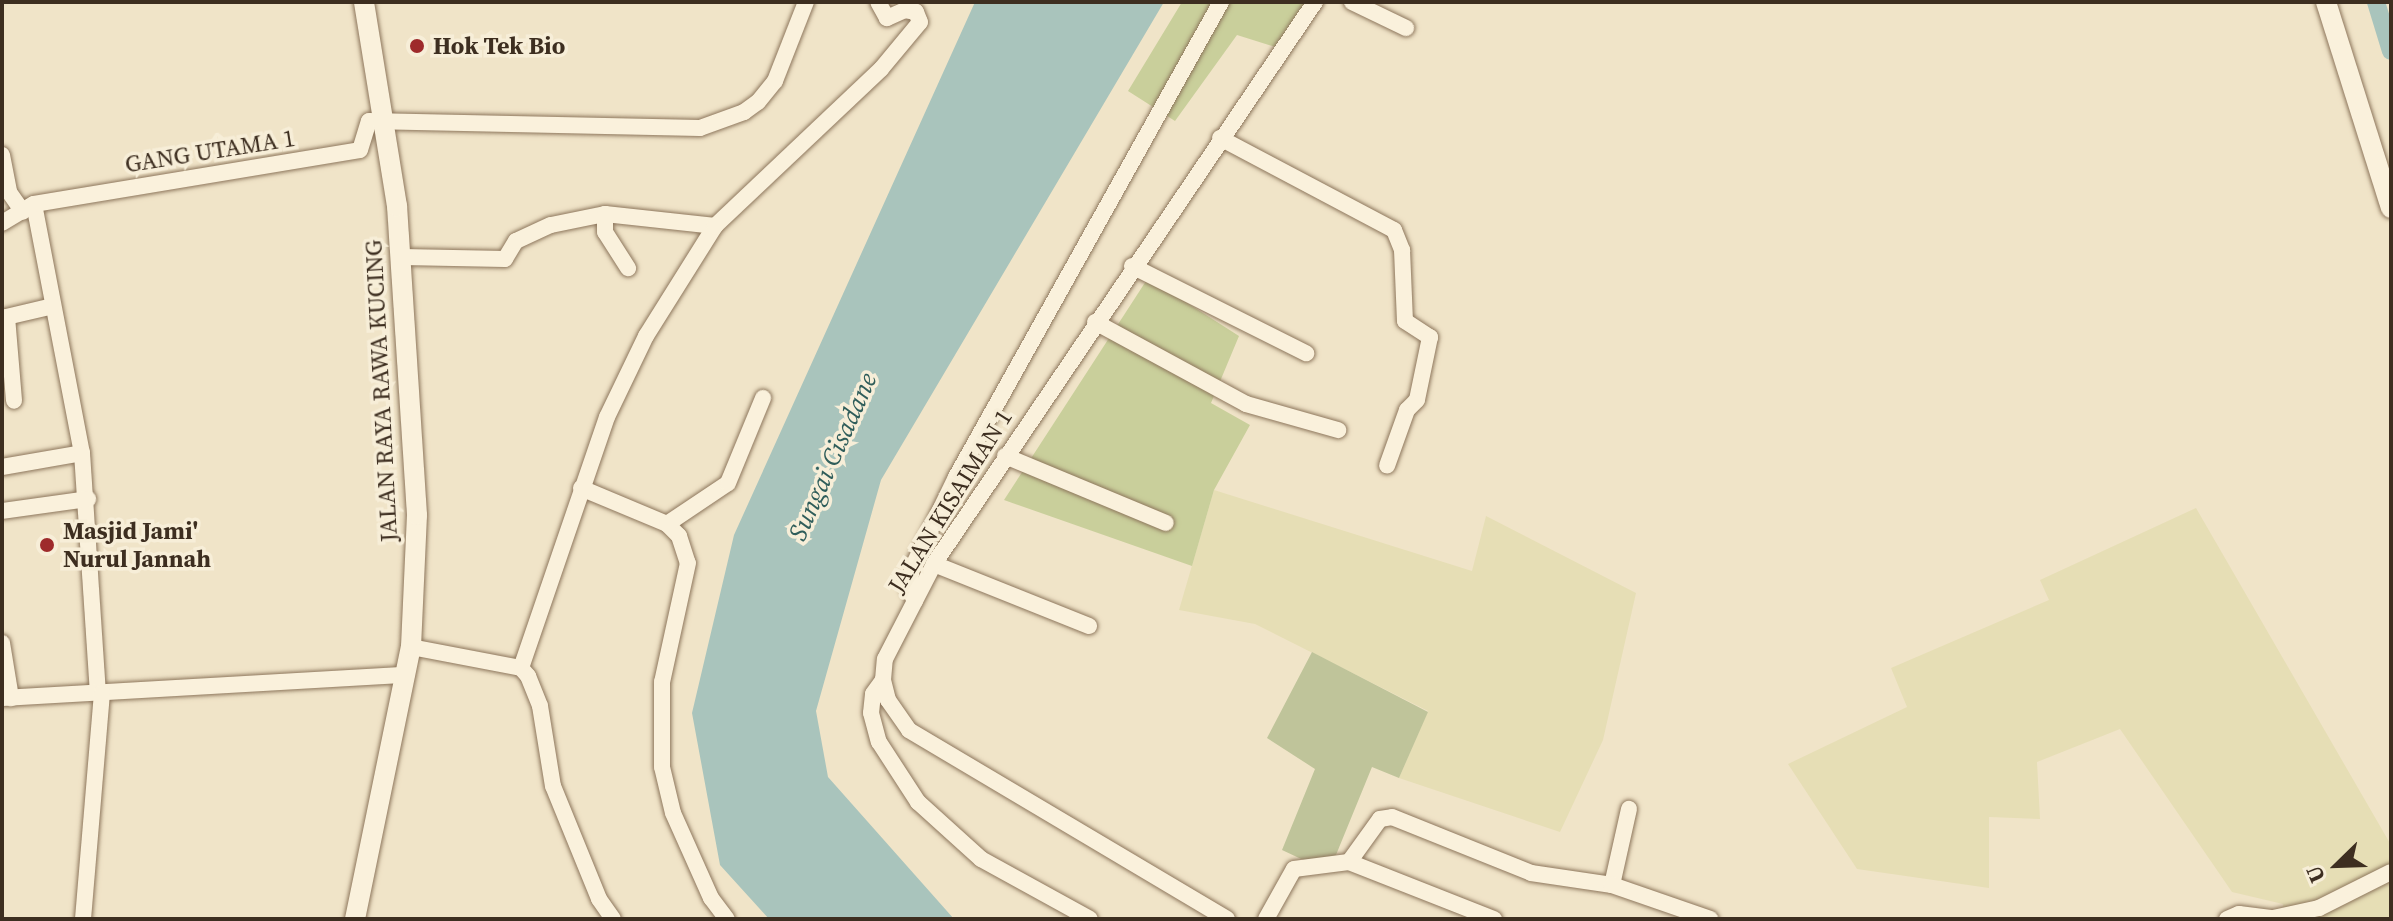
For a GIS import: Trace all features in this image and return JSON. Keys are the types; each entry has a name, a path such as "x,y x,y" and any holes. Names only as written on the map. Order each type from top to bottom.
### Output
{"street":[{"name":"JALAN RAYA RAWA KUCING","path":"355,919 411,647 417,515 402,257 385,123 364,2"},
{"path":"385,123 700,128 744,112 758,102 775,81 806,2"},
{"path":"613,919 599,899 553,786 540,706 521,668 581,488 646,336 715,226 881,69 920,22 916,12 905,10 887,18 878,2"},
{"path":"915,601 909,589 912,568 956,477 1221,2"},
{"name":"JALAN KISAIMAN 1","path":"1090,919 981,859 918,802 879,742 871,713 873,694 883,680 885,659 934,564 1132,266 1315,2"},
{"path":"1352,2 1406,28"},
{"path":"2326,2 2391,208"},
{"name":"GANG UTAMA 1","path":"28,208 360,150 369,121 385,123"},
{"path":"1220,138 1394,230 1402,250 1405,321 1430,337 1417,400 1407,410 1387,466"},
{"path":"2,155 9,192 28,208 53,306 88,499 100,692 83,919"},
{"path":"2,223 28,208"},
{"path":"402,257 505,259 516,241 551,225 605,214 715,226"},
{"path":"605,214 605,232 628,268"},
{"path":"1132,266 1306,353"},
{"path":"14,401 5,318 53,306"},
{"path":"1095,322 1246,404 1338,430"},
{"path":"667,524 728,483 763,398"},
{"path":"2,467 82,453"},
{"path":"1005,456 1166,523"},
{"path":"581,488 667,524 679,536 688,563 662,682 662,767 673,813 711,898 727,919"},
{"path":"2,511 88,499"},
{"path":"934,564 1089,626"},
{"path":"2,643 7,698 406,675"},
{"path":"411,647 521,668"},
{"path":"883,680 888,700 909,730 1227,919"},
{"path":"1612,885 1629,809"},
{"path":"1349,862 1380,819 1392,817 1531,873 1612,885 1710,919"},
{"path":"1266,919 1294,869 1349,862 1494,919"},
{"path":"2227,919 2239,914 2273,918 2319,908 2391,872"}],"shaded area":[{"path":"1214,490 1472,571 1486,516 1636,593 1603,740 1560,832 1399,778 1428,711 1255,624 1179,610"},
{"path":"2196,508 2391,845 2391,919 2282,919 2283,904 2232,892 2120,729 2037,762 2040,819 1989,817 1989,888 1857,869 1788,764 1907,707 1891,668 2049,600 2040,580"}],"green space":[{"path":"1182,2 1317,2 1285,50 1237,35 1175,121 1128,91"},
{"path":"1148,278 1239,336 1211,403 1250,425 1214,490 1192,566 1004,500"},
{"path":"1312,652 1428,712 1399,778 1372,767 1329,872 1282,850 1315,769 1267,738"}],"water":[{"name":"Sungai Cisadane","path":"975,2 1164,2 881,480 816,711 828,777 954,919 769,919 720,865 692,713 734,535"}],"waterway":[{"path":"2376,2 2391,51"}],"place":[{"name":"Hok Tek Bio","path":"417,46"},
{"name":"Masjid Jami' Nurul Jannah","path":"47,545"}]}
